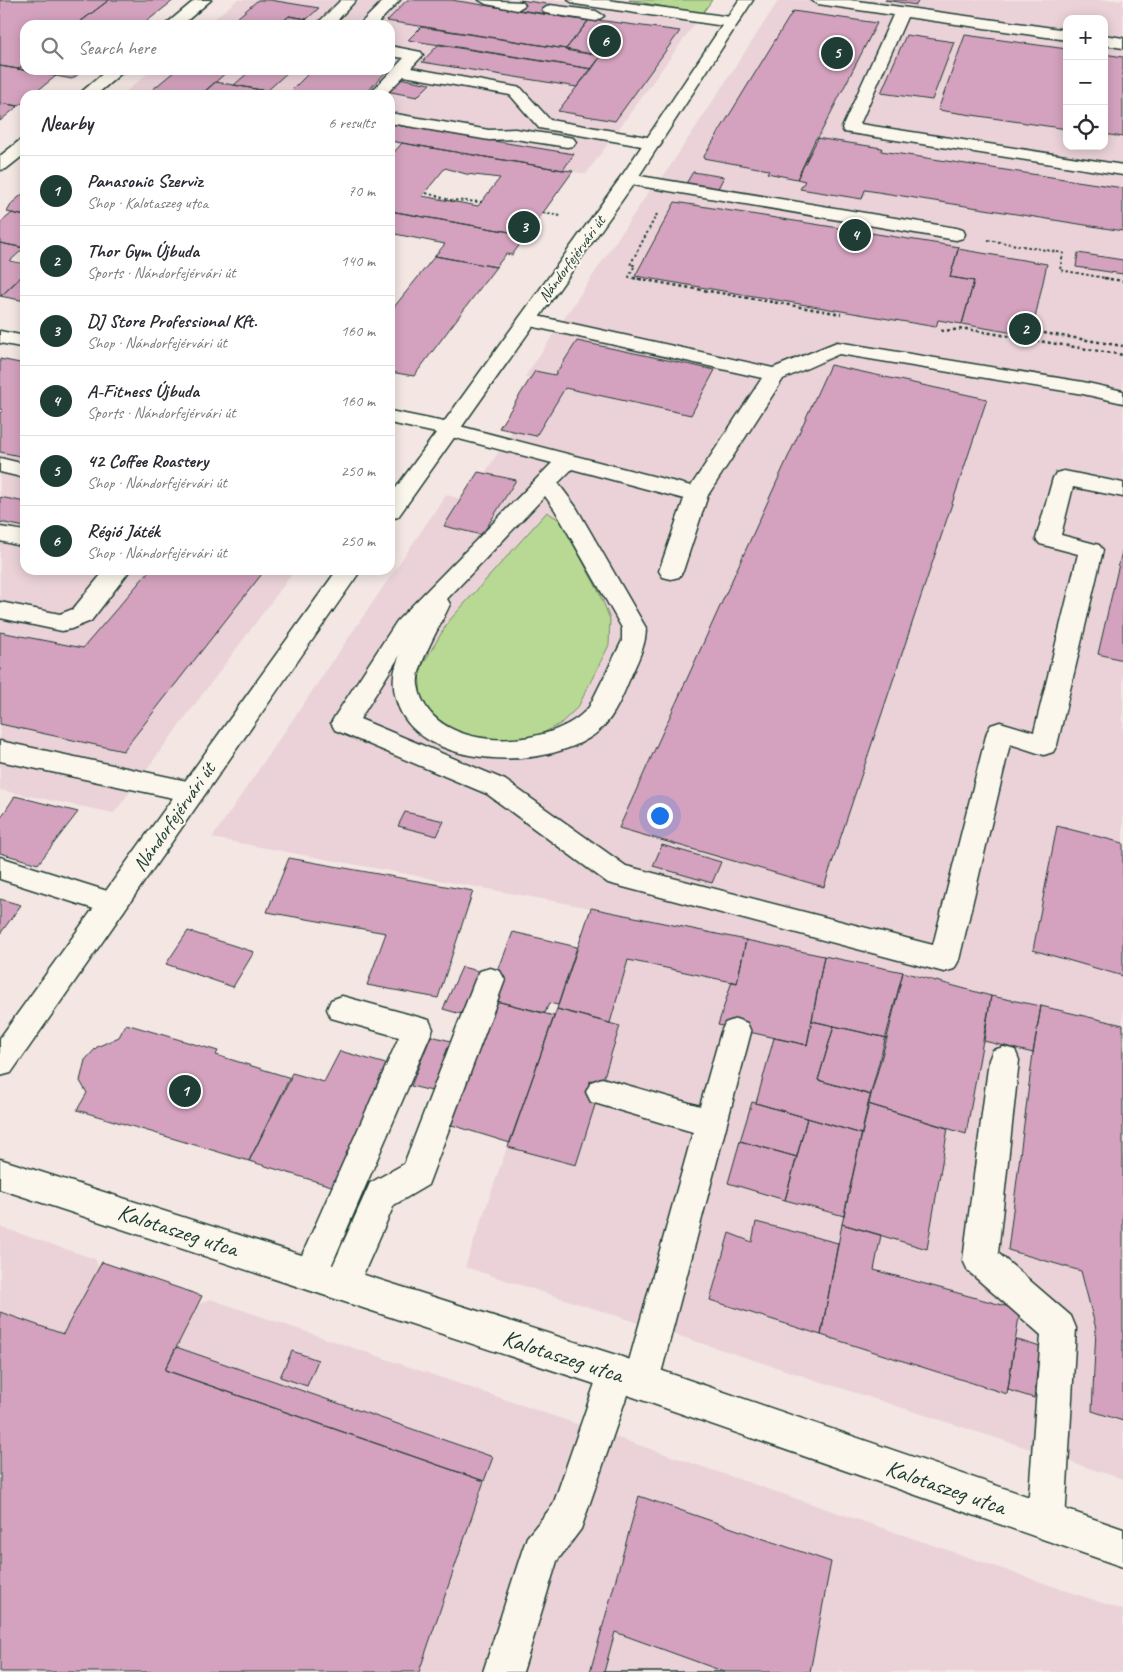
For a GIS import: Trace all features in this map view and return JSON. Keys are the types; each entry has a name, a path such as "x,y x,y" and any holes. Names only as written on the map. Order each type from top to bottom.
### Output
{"street":[{"path":"179,20 204,0"},
{"path":"329,20 349,0"},
{"path":"372,20 393,0"},
{"path":"486,0 516,5"},
{"path":"575,0 608,2 731,22"},
{"name":"Nándorfejérvári út","path":"395,505 649,149 746,0"},
{"path":"818,0 1063,34"},
{"path":"550,10 678,28"},
{"path":"902,12 850,128 1123,170"},
{"path":"1108,41 1123,43"},
{"path":"381,90 415,55 395,52"},
{"path":"400,72 515,91 545,124 613,136 649,149"},
{"path":"92,90 111,75"},
{"path":"395,119 488,135 515,134 649,149"},
{"path":"0,165 20,148"},
{"path":"628,179 672,188 956,234"},
{"path":"528,320 775,376"},
{"path":"0,337 20,341"},
{"path":"670,571 697,495 775,376 838,348 1083,388 1123,397"},
{"path":"395,418 448,429 697,495"},
{"path":"568,460 406,627 344,723 496,786 618,875 944,960 1000,732 1044,745 1091,550 1048,539 1064,478 1123,490"},
{"path":"0,465 20,470"},
{"path":"447,584 425,634 415,647 406,667 405,685 409,705 420,720 438,734 464,743 487,749 515,750 536,747 568,738 591,722 600,711 634,641 634,628 565,507 546,482"},
{"path":"0,534 20,539"},
{"path":"0,610 62,623 82,615 114,575"},
{"name":"Nándorfejérvári út","path":"0,1063 345,575"},
{"path":"0,751 192,792"},
{"path":"0,868 113,904"},
{"path":"326,1278 382,1194 416,1174 490,980"},
{"path":"326,1278 418,1030 342,1009"},
{"path":"503,1672 541,1550 568,1516 628,1377 711,1123 736,1032"},
{"path":"1004,1060 980,1260 1059,1328 1046,1521"},
{"path":"602,1092 711,1123"},
{"name":"Kalotaszeg utca","path":"0,1174 628,1377 1123,1548"}],"path":[{"path":"672,188 630,265 635,266 629,277 849,316"},
{"path":"426,193 450,200 482,202"},
{"path":"543,213 564,217"},
{"path":"956,234 1063,253 1060,270 1123,281"},
{"path":"936,331 966,329 1123,355"},
{"path":"1032,331 1123,346"}],"shaded area":[{"path":"237,0 712,0 586,174 395,142 395,90 128,90 146,75 395,75 395,20 213,20"},
{"path":"779,0 1123,0 1123,1479 465,1267 591,908 212,838 391,575 395,575 395,570 446,495 461,499 478,472 485,473 512,431 499,428 530,379 525,377 650,190 665,174","holes":["611,628 609,645 578,707 572,714"]},
{"path":"0,359 20,363 20,575 291,575 114,813 0,790"},
{"path":"0,1227 95,1259 99,1268 102,1262 202,1296 198,1305 210,1299 1123,1610 1123,1672 0,1672"}],"green space":[{"path":"629,0 712,0 702,14"},
{"path":"547,512 561,521 599,592 610,619 609,645 578,707 560,724 543,733 519,739 497,741 462,734 430,716 421,697 419,671 448,622"}],"building":[{"path":"0,0 109,0 83,20 20,20 20,68 18,69 0,66"},
{"path":"109,0 174,0 148,20 83,20"},
{"path":"258,0 270,0 319,8 307,19 289,16 285,20 235,20"},
{"path":"407,0 451,0 588,21 566,49 388,20"},
{"path":"520,0 554,5 547,14 513,9"},
{"path":"885,0 919,0 916,5"},
{"path":"793,11 877,23 797,179 767,173 769,170 703,158"},
{"path":"289,16 307,19 306,20 285,20"},
{"path":"590,19 680,31 615,121 558,111 601,56 565,50"},
{"path":"421,27 601,56 592,69 408,40"},
{"path":"906,35 954,42 932,100 881,93"},
{"path":"965,35 1063,48 1063,128 938,110"},
{"path":"439,44 592,69 577,87 422,62"},
{"path":"1108,55 1123,57 1123,137 1108,135"},
{"path":"0,66 20,70 20,75 56,76 38,90 20,90 20,105 18,106 0,103"},
{"path":"50,75 77,75 72,79"},
{"path":"170,75 223,75 207,90 152,90"},
{"path":"245,75 285,75 268,90 234,85"},
{"path":"307,75 383,75 369,90 292,90"},
{"path":"399,78 430,84 417,97 395,93 395,90 387,90"},
{"path":"215,82 260,90 206,90"},
{"path":"0,103 18,106 0,121"},
{"path":"395,125 574,154 563,170 395,142"},
{"path":"816,138 882,148 881,151 1123,188 1123,231 865,190 862,199 800,189 805,181 797,179"},
{"path":"402,143 573,171 527,235 395,212 395,151","holes":["445,168 466,174 500,178 478,206 422,196"]},
{"path":"693,172 724,177 717,190 685,185"},
{"path":"20,196 20,215 7,212 12,203"},
{"path":"675,202 959,247 950,277 974,281 962,324 938,320 936,327 635,276"},
{"path":"395,212 527,235 512,255 506,254 496,267 435,256 445,244 395,234"},
{"path":"12,213 20,215 20,247 0,243 0,223"},
{"path":"0,243 20,247 20,252 10,261 20,263 20,278 0,295"},
{"path":"958,249 1047,264 1031,336 962,324 974,281 950,277"},
{"path":"1078,253 1123,260 1123,274 1076,267"},
{"path":"435,256 496,267 414,376 395,373 395,306"},
{"path":"20,278 20,300 0,296"},
{"path":"577,341 715,370 691,415 565,388 536,436 499,428 535,371 555,375"},
{"path":"0,359 20,363 20,456 0,452 0,413 3,410 0,409"},
{"path":"830,365 987,399 824,887 619,828"},
{"path":"478,472 516,480 482,535 444,526"},
{"path":"0,497 20,501 20,526 0,522"},
{"path":"1123,547 1123,660 1098,654"},
{"path":"146,575 261,575 123,751 0,724 0,632 83,648"},
{"path":"15,796 78,812 38,864 0,853 0,819"},
{"path":"405,812 444,821 437,836 398,826"},
{"path":"1057,826 1123,843 1123,976 1033,950"},
{"path":"662,845 721,862 712,883 653,866"},
{"path":"289,858 473,891 438,998 367,985 386,933 267,912"},
{"path":"0,899 21,905 0,934"},
{"path":"591,908 746,940 737,983 628,960 610,1023 557,1009"},
{"path":"188,931 254,952 233,987 166,964"},
{"path":"513,932 577,947 558,1005 549,1003 545,1013 487,999"},
{"path":"746,940 824,956 807,1045 718,1025 732,981 737,983"},
{"path":"824,956 903,972 887,1038 812,1021"},
{"path":"462,967 486,973 468,1016 443,1009"},
{"path":"903,972 991,996 966,1134 868,1104"},
{"path":"991,996 1041,1006 1033,1053 984,1041"},
{"path":"493,1000 554,1016 510,1143 442,1122"},
{"path":"1041,1006 1123,1025 1123,1421 1092,1411 1096,1329 1081,1271 1008,1250 1033,1053"},
{"path":"557,1009 620,1026 576,1165 508,1147"},
{"path":"812,1021 834,1026 818,1080 871,1095 862,1134 756,1103 774,1038 807,1045"},
{"path":"126,1024 218,1051 216,1055 291,1078 249,1161 77,1110 87,1093 80,1081 85,1060 97,1047 119,1037"},
{"path":"834,1026 887,1038 871,1095 818,1080"},
{"path":"431,1036 451,1041 432,1091 411,1086"},
{"path":"340,1051 393,1066 338,1188 249,1161 292,1073 324,1082"},
{"path":"752,1102 807,1118 797,1157 740,1141"},
{"path":"868,1104 948,1128 927,1249 842,1224"},
{"path":"807,1118 862,1134 844,1216 785,1200"},
{"path":"740,1141 797,1157 785,1200 728,1183"},
{"path":"756,1222 838,1243 821,1335 710,1300 729,1233 752,1242"},
{"path":"842,1224 881,1235 874,1270 1020,1310 1007,1394 821,1335"},
{"path":"102,1262 202,1296 165,1370 484,1481 419,1672 0,1672 0,1312 63,1334"},
{"path":"1015,1339 1040,1347 1034,1398 1008,1390"},
{"path":"176,1347 493,1457 484,1481 165,1370"},
{"path":"292,1351 318,1360 307,1386 280,1377"},
{"path":"639,1496 831,1562 810,1672 590,1672"},
{"path":"615,1632 725,1672 604,1672"}],"place":[{"name":"Régió Játék","path":"605,41"},
{"name":"42 Coffee Roastery","path":"837,53"},
{"name":"DJ Store Professional Kft.","path":"524,227"},
{"name":"A-Fitness Újbuda","path":"855,235"},
{"name":"Thor Gym Újbuda","path":"1025,329"},
{"name":"Panasonic Szerviz","path":"185,1091"}]}
